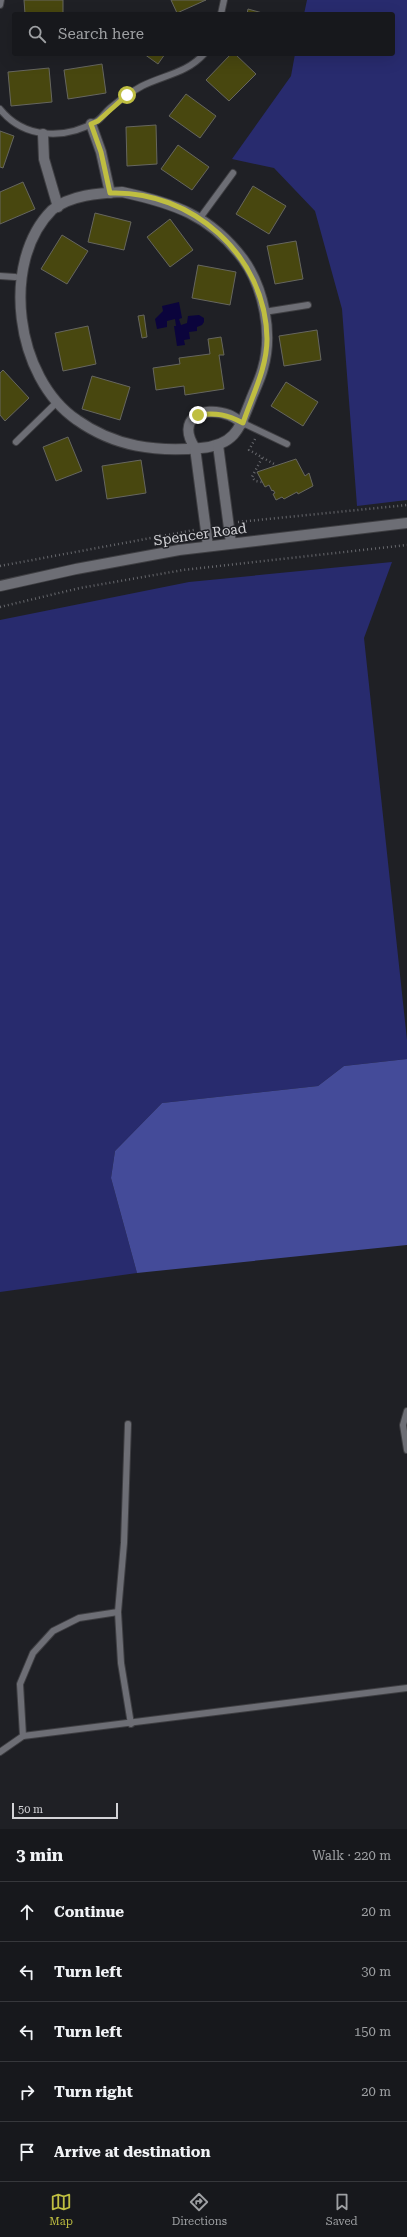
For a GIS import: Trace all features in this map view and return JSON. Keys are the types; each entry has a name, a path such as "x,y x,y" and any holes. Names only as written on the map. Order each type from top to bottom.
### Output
{"street":[{"path":"91,124 101,152 110,193"},
{"path":"43,134 44,159 58,207"},
{"path":"122,192 153,198 189,212 200,218 225,238 243,259 256,286 264,312 267,339 265,360 243,423 225,443 195,448 161,450 120,441 77,421 57,402 36,374 22,342 19,327 15,277 20,259 32,233 53,210 80,198 110,193 122,192"},
{"path":"208,546 195,448 189,439 187,427 191,419 198,415 209,413 229,415 243,423"},
{"path":"218,445 231,543"},
{"name":"Spencer Road","path":"0,586 76,568 208,546 407,523"}],"lane":[{"path":"0,5 1,0"},
{"path":"222,12 224,0"},
{"path":"0,109 17,125 31,132 43,134 61,133 98,121 127,95 157,79 187,69 202,56"},
{"path":"200,218 233,173"},
{"path":"0,276 15,277"},
{"path":"264,312 308,305"},
{"path":"16,442 57,402"},
{"path":"243,423 287,444"},
{"path":"407,1411 403,1425 407,1450"},
{"path":"128,1424 124,1543 118,1612 121,1663 131,1724"},
{"path":"23,1736 20,1684 33,1653 53,1631 79,1618 118,1612"},
{"path":"0,1752 23,1736 131,1724 407,1688"}],"path":[{"path":"259,431 248,450 274,464"},
{"path":"262,458 252,477 255,481 262,482"},
{"path":"0,607 80,588 183,570 407,545"}],"shaded area":[{"path":"307,0 407,0 407,500 357,506 342,309 315,211 274,168 232,159 291,76 295,56 395,56 395,12 304,12"},
{"path":"179,302 182,318 179,319 181,325 187,323 188,316 199,315 204,318 204,322 202,325 197,327 197,331 189,332 190,339 184,340 185,345 177,346 174,326 176,326 175,319 167,321 167,327 157,329 155,319 163,311 162,306"},
{"path":"392,562 364,638 407,1040 407,1059 344,1066 318,1086 162,1103 115,1151 111,1178 137,1273 0,1292 0,620 189,582"},
{"path":"407,1059 407,1245 137,1273 111,1178 115,1151 162,1103 318,1086 344,1066"}],"building":[{"path":"24,0 63,0 63,12 25,12"},
{"path":"171,0 206,0 179,12 177,12"},
{"path":"248,9 259,12 247,12"},
{"path":"147,56 164,56 158,64"},
{"path":"229,56 237,56 256,74 229,101 206,80"},
{"path":"102,64 106,93 68,99 64,70"},
{"path":"49,68 52,102 11,106 8,72"},
{"path":"186,94 216,116 200,138 169,116"},
{"path":"156,125 157,164 127,166 126,127"},
{"path":"0,131 14,136 3,168 0,167"},
{"path":"178,145 209,167 192,190 161,169"},
{"path":"23,182 35,209 0,224 0,192"},
{"path":"253,186 286,206 269,234 236,214"},
{"path":"95,213 131,222 124,250 88,242"},
{"path":"170,219 193,250 170,267 147,237"},
{"path":"62,235 88,251 67,284 41,269"},
{"path":"296,241 303,279 275,284 267,246"},
{"path":"198,265 236,272 230,305 192,298"},
{"path":"144,315 147,337 142,338 138,316"},
{"path":"88,326 96,364 63,371 55,333"},
{"path":"317,330 321,360 284,366 279,336"},
{"path":"221,337 224,355 219,355 224,389 185,395 184,386 156,390 153,368 180,364 179,358 210,354 208,339"},
{"path":"3,370 29,398 5,421 0,415 0,373"},
{"path":"92,376 130,387 120,420 82,409"},
{"path":"286,382 318,402 303,426 271,406"},
{"path":"68,437 82,471 56,481 43,447"},
{"path":"296,459 305,476 309,473 313,486 298,494 297,492 284,499 282,497 276,500 273,490 272,491 269,485 265,487 257,472"},
{"path":"141,460 146,493 107,499 102,466"}],"route":[{"path":"127,95 109,109 98,121 91,124 101,152 110,193 122,192 153,198 189,212 212,226 225,238 243,259 250,271 262,305 267,339 266,352 263,367 243,423 229,415 209,413 198,415"}]}
